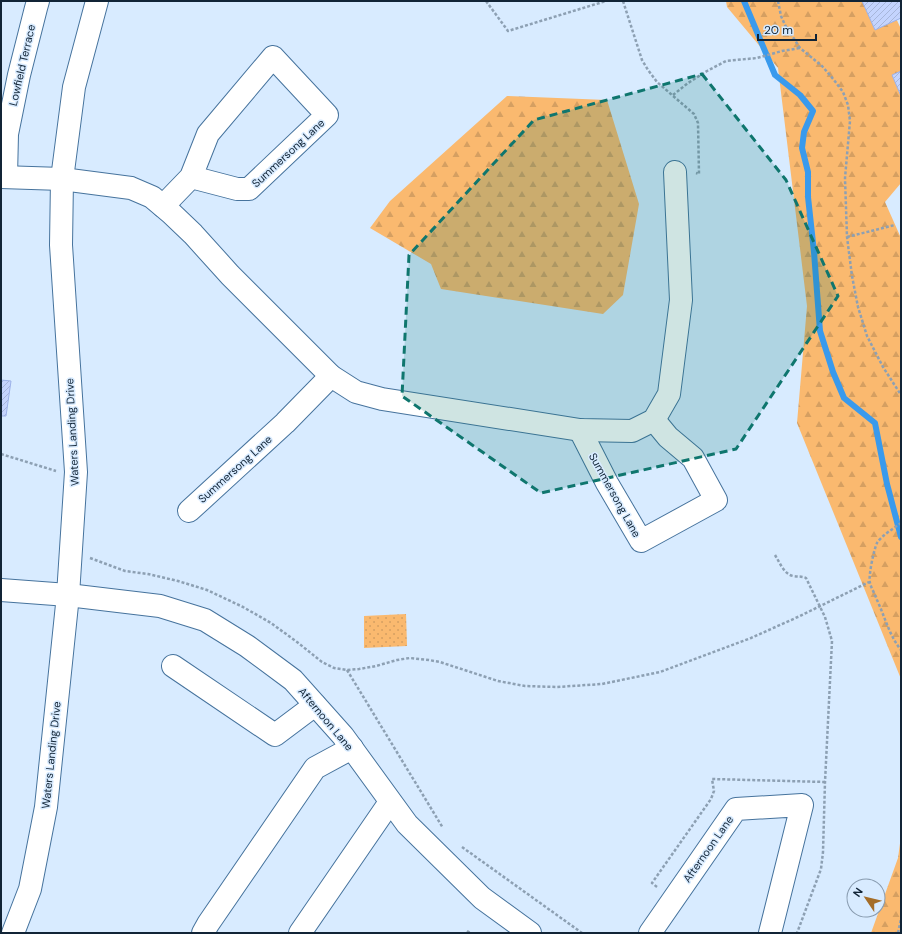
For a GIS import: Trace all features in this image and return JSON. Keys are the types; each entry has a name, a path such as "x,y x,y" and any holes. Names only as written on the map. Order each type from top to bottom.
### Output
{"street":[{"name":"Lowfield Terrace","path":"3,177 7,134 19,75 38,1"},
{"name":"Waters Landing Drive","path":"13,933 30,889 46,808 68,595 76,472 61,245 62,179 74,87 97,1"},
{"name":"Summersong Lane","path":"163,206 191,177 208,134 273,57 327,115 249,189 237,189 191,177"},
{"path":"3,177 62,179 130,188 152,197 193,234 230,276 331,376 356,392 382,399 580,430 632,431 654,420 669,394 681,300 675,172"},
{"name":"Summersong Lane","path":"189,511 285,423 331,376"},
{"name":"Summersong Lane","path":"580,430 607,483 641,541 716,500 693,458 668,437 654,420"},
{"name":"Afternoon Lane","path":"1,590 68,595 160,606 205,620 247,646 293,680 343,736 407,824 482,898 530,933"},
{"path":"173,666 275,735 315,705"},
{"path":"203,933 316,768 352,748"},
{"path":"300,933 390,802"},
{"name":"Afternoon Lane","path":"650,933 736,809 802,805 770,933"}],"path":[{"path":"486,1 508,32 606,1"},
{"path":"590,1 592,5"},
{"path":"623,1 642,60 648,70 657,82 694,114 698,123 699,174"},
{"path":"778,1 781,16 785,25 800,48 822,66 834,80 843,92 848,105 850,121 845,178 847,237 852,276 858,307 867,336 901,396"},
{"path":"673,95 688,83 726,61 757,58 800,48"},
{"path":"847,237 895,225"},
{"path":"1,454 57,472 76,472"},
{"path":"901,523 877,543 869,582 878,600 894,642 901,650"},
{"path":"70,552 125,571 148,574 207,590 243,607 271,623 322,662 334,668 347,670 376,666 410,658 440,662 498,681 525,686 557,687 602,684 667,670 751,638 820,607 869,582"},
{"path":"775,555 787,573 806,578 828,626 832,641 821,869 797,933"},
{"path":"347,670 444,830"},
{"path":"461,846 582,933"},
{"path":"898,933 901,919"}],"highlighted area":[{"path":"702,74 786,180 838,296 736,449 541,493 402,396 409,255 534,120"}],"green space":[{"path":"726,1 888,1 901,29 901,183 885,202 901,238 901,679 797,423 807,306 778,68 727,7"},
{"path":"507,96 607,100 639,204 623,295 603,314 441,289 431,264 370,228 390,201"},
{"path":"406,614 407,646 364,648 364,616"},
{"path":"901,836 901,933 871,933 876,918 886,918 886,891 898,858"}],"building":[{"path":"862,1 901,1 901,18 875,30"},
{"path":"901,71 901,96 892,75"},
{"path":"1,380 11,381 6,416 1,416"}],"waterway":[{"path":"744,1 775,75 800,95 813,111 804,132 802,148 808,172 808,197 820,331 833,372 844,398 875,423 887,484 901,537"}]}
